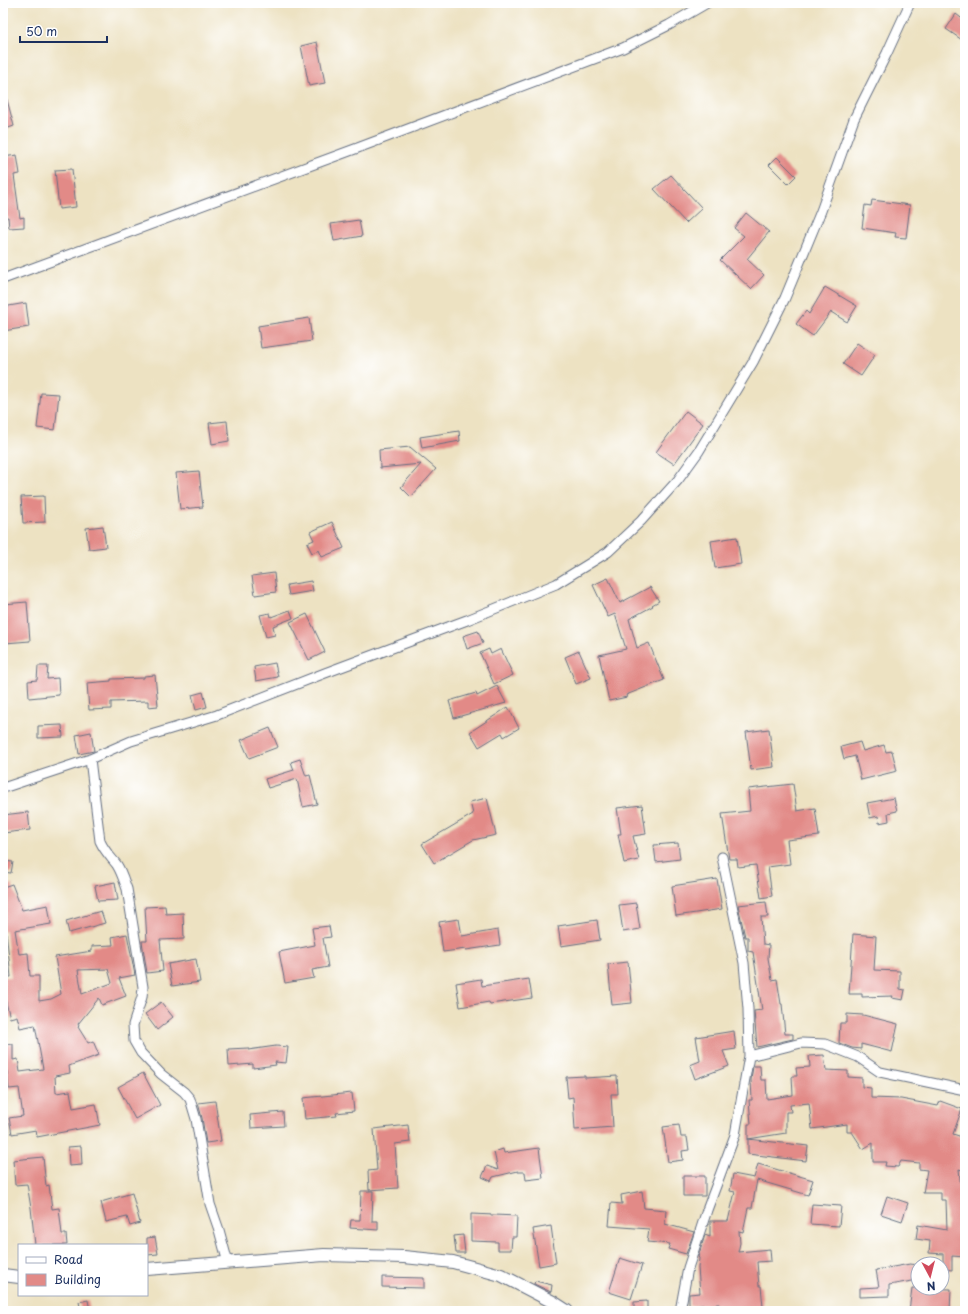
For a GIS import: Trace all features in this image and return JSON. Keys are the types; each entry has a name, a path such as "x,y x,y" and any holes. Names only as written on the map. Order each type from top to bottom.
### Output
{"street":[{"path":"3,279 355,149 616,50 668,25 707,3"},
{"path":"3,788 90,759 131,741 217,715 467,620 556,584 608,552 641,521 678,480 699,451 753,362 785,298 821,211 854,119 910,3"},
{"path":"90,759 100,841 105,852 116,864 123,875 127,889 143,987 142,997 133,1025 134,1041 142,1053 161,1074 184,1092 190,1099 196,1119 210,1204 228,1263"},
{"path":"680,1311 688,1268 707,1210 735,1135 749,1056 748,1009 744,963 722,857"},
{"path":"749,1056 801,1043 813,1042 825,1044 858,1058 880,1072 965,1090"},
{"path":"148,1269 324,1255 404,1257 453,1262 501,1275 567,1311"},
{"path":"3,1275 18,1277"}],"building":[{"path":"956,14 965,21 965,42 946,29"},
{"path":"317,42 325,83 309,86 301,46"},
{"path":"3,96 6,96 14,126 3,130"},
{"path":"17,155 20,174 14,175 20,218 24,217 24,227 9,228 8,217 3,218 3,157"},
{"path":"777,157 796,176 788,184 769,165"},
{"path":"72,169 76,207 59,209 55,170"},
{"path":"671,175 702,208 686,223 654,189"},
{"path":"872,200 910,205 906,238 895,237 896,233 862,228 865,205 871,206"},
{"path":"746,213 769,232 747,259 764,275 751,289 720,260 744,236 734,228"},
{"path":"359,220 362,236 334,241 331,224"},
{"path":"825,287 857,306 847,322 831,312 813,336 796,324 806,311 809,314"},
{"path":"26,303 29,327 3,331 3,307"},
{"path":"309,318 312,341 261,348 258,326"},
{"path":"857,343 875,355 861,376 843,364"},
{"path":"41,393 59,394 55,430 37,428"},
{"path":"686,411 703,424 674,464 656,452"},
{"path":"227,421 229,441 212,444 209,423"},
{"path":"459,431 460,441 422,448 420,437"},
{"path":"410,447 436,469 411,497 401,487 421,464 380,468 379,450"},
{"path":"199,471 203,507 180,509 176,473"},
{"path":"44,496 45,522 23,523 21,497"},
{"path":"332,522 344,548 322,557 319,550 312,553 307,543 314,540 310,532"},
{"path":"103,526 106,547 89,549 86,528"},
{"path":"737,537 741,564 715,568 711,541"},
{"path":"274,573 276,592 255,595 252,576"},
{"path":"608,578 620,603 650,587 659,601 652,605 653,606 629,619 637,648 649,643 664,680 626,695 627,697 609,701 599,655 626,649 615,614 608,617 593,585"},
{"path":"311,581 313,591 289,595 287,585"},
{"path":"27,602 30,641 5,643 3,604"},
{"path":"290,610 293,618 273,626 275,635 266,637 260,615 270,613 271,617"},
{"path":"307,614 325,652 309,660 290,622"},
{"path":"478,631 483,643 467,649 463,636"},
{"path":"489,649 491,654 501,649 513,675 494,684 480,653"},
{"path":"579,651 591,678 576,684 565,657"},
{"path":"275,663 278,677 256,681 254,667"},
{"path":"38,666 48,666 47,679 58,678 59,695 29,698 28,681 37,680"},
{"path":"155,675 158,706 148,707 148,701 111,702 111,709 89,710 87,683 111,681 111,679 144,678 144,676"},
{"path":"497,686 506,703 454,718 449,701 476,693 477,696"},
{"path":"203,692 207,707 196,710 192,695"},
{"path":"508,707 519,728 504,737 502,733 479,747 470,732"},
{"path":"62,725 63,737 38,738 38,726"},
{"path":"270,728 278,747 249,758 241,740"},
{"path":"769,729 774,767 751,770 746,732"},
{"path":"91,732 94,751 79,754 76,735"},
{"path":"860,742 863,751 884,745 886,752 892,751 897,771 861,780 855,756 844,759 841,747"},
{"path":"300,759 306,776 310,775 317,804 303,807 297,779 268,788 265,779 294,770 291,762"},
{"path":"793,784 797,811 815,808 819,836 787,840 790,864 768,867 772,896 761,898 756,865 738,867 737,859 729,859 722,814 750,811 748,789"},
{"path":"487,798 496,835 473,840 434,863 422,844 473,814 470,802"},
{"path":"894,798 897,811 888,813 889,821 879,823 878,816 870,818 867,803"},
{"path":"642,805 646,834 633,836 639,860 624,863 618,834 621,834 617,808"},
{"path":"28,812 30,830 3,833 3,815"},
{"path":"678,843 680,859 656,862 654,845"},
{"path":"3,861 13,862 11,873 3,872"},
{"path":"717,879 722,909 676,916 672,886"},
{"path":"115,882 118,900 98,901 95,886"},
{"path":"12,884 22,910 48,905 51,924 15,930 19,954 28,953 30,976 39,976 39,1001 51,999 61,994 55,957 92,951 92,946 113,945 112,937 127,934 135,975 119,978 126,996 102,1005 99,998 78,1024 78,1027 88,1043 93,1041 99,1055 69,1066 70,1073 55,1076 56,1093 70,1091 73,1108 96,1104 100,1125 37,1137 36,1130 12,1134 9,1118 23,1116 19,1088 9,1089 7,1071 5,1072 3,1058 3,1045 13,1044 13,1060 18,1059 20,1072 43,1069 35,1025 20,1028 17,1016 10,1018 4,994 4,977 11,977 6,931 3,932 3,887","holes":["108,969 112,983 82,994 78,970"]},
{"path":"766,902 768,917 761,917 763,944 769,945 768,958 772,980 777,979 782,1004 785,1034 793,1034 793,1039 757,1047 754,1011 762,1010 753,952 748,951 748,937 745,937 738,905"},
{"path":"636,903 640,929 623,932 619,905"},
{"path":"165,906 166,914 183,913 184,939 160,940 163,971 147,973 142,941 147,941 145,907"},
{"path":"101,911 105,923 69,933 66,921"},
{"path":"459,919 462,936 498,930 500,945 443,952 439,922"},
{"path":"597,920 600,940 561,946 558,926"},
{"path":"329,926 331,937 323,938 328,967 312,970 314,978 285,983 279,952 315,945 312,928"},
{"path":"853,934 876,936 874,970 900,971 900,989 905,990 903,1000 892,998 893,996 862,997 862,994 849,994"},
{"path":"196,959 200,982 172,986 168,964"},
{"path":"628,962 632,1003 612,1005 608,964"},
{"path":"481,979 482,986 529,979 532,998 490,1004 489,1002 460,1007 456,983"},
{"path":"161,1002 173,1017 157,1030 145,1014"},
{"path":"847,1014 863,1015 898,1024 892,1052 861,1044 861,1049 852,1048 839,1043 840,1023 847,1023"},
{"path":"734,1031 736,1049 723,1051 729,1066 695,1079 690,1065 700,1061 696,1037"},
{"path":"276,1046 288,1047 286,1063 275,1062 276,1065 253,1068 253,1064 229,1066 228,1049 248,1048 248,1050"},
{"path":"824,1055 826,1070 848,1071 848,1077 862,1078 862,1087 871,1088 871,1098 901,1099 938,1106 940,1101 962,1109 953,1134 965,1138 965,1171 959,1169 962,1199 965,1199 965,1257 952,1256 952,1270 950,1270 950,1256 929,1253 930,1241 916,1239 918,1225 947,1230 946,1200 941,1200 941,1193 923,1193 927,1170 919,1169 919,1163 901,1161 898,1167 885,1166 886,1162 873,1162 873,1143 863,1149 852,1132 847,1132 847,1124 812,1129 809,1103 790,1105 791,1112 786,1112 786,1133 748,1139 748,1124 751,1124 749,1100 752,1100 751,1080 753,1066 760,1066 761,1080 766,1080 767,1099 793,1095 792,1076 797,1076 796,1068 810,1067 809,1056"},
{"path":"143,1073 160,1105 135,1119 118,1087"},
{"path":"585,1076 585,1078 617,1076 618,1094 611,1094 613,1127 575,1130 573,1097 568,1098 566,1077"},
{"path":"352,1093 354,1111 336,1113 337,1116 305,1119 303,1098"},
{"path":"215,1101 221,1141 206,1143 198,1103"},
{"path":"283,1112 284,1126 251,1128 250,1115"},
{"path":"408,1125 410,1142 395,1144 398,1188 369,1190 368,1171 377,1170 374,1129"},
{"path":"679,1125 681,1137 687,1137 689,1150 682,1151 683,1160 668,1162 663,1127"},
{"path":"748,1139 808,1146 806,1161 748,1154"},
{"path":"81,1146 82,1165 69,1166 68,1147"},
{"path":"539,1148 543,1178 526,1180 525,1172 518,1171 493,1177 491,1181 482,1177 487,1166 498,1170 494,1152 503,1149 504,1153"},
{"path":"43,1157 46,1186 49,1185 52,1209 59,1208 62,1234 66,1234 67,1244 35,1244 27,1184 15,1185 13,1160"},
{"path":"758,1164 813,1180 808,1195 757,1180 752,1208 748,1208 743,1232 739,1231 740,1243 738,1252 770,1249 771,1261 757,1262 763,1307 760,1307 761,1311 720,1311 719,1304 689,1306 689,1294 700,1293 698,1257 705,1235 710,1237 710,1221 728,1221 735,1192 730,1191 733,1174 754,1178"},
{"path":"683,1176 705,1176 705,1196 683,1196"},
{"path":"361,1191 373,1191 372,1221 378,1221 378,1230 350,1228 351,1220 360,1220"},
{"path":"642,1191 644,1208 666,1210 665,1224 694,1232 686,1254 668,1249 670,1244 647,1242 649,1229 609,1226 611,1203 622,1204 621,1195"},
{"path":"132,1193 140,1223 130,1226 127,1217 106,1222 101,1202"},
{"path":"887,1196 908,1203 902,1221 881,1214"},
{"path":"812,1204 841,1206 839,1226 810,1224"},
{"path":"471,1214 517,1216 516,1237 512,1237 511,1250 498,1250 498,1242 471,1241"},
{"path":"551,1226 556,1263 539,1266 533,1229"},
{"path":"463,1235 465,1253 456,1253 454,1236"},
{"path":"155,1237 158,1254 148,1255 147,1238"},
{"path":"620,1258 642,1265 631,1299 609,1292"},
{"path":"910,1264 910,1281 889,1285 889,1296 860,1297 860,1288 879,1287 876,1270"},
{"path":"382,1277 424,1278 424,1288 382,1287"},
{"path":"535,1281 552,1285 551,1292 534,1284"},
{"path":"951,1289 950,1311 909,1311 911,1296 950,1296"},
{"path":"88,1300 90,1311 81,1311 79,1302"},
{"path":"647,1301 647,1311 634,1311 634,1302"}]}
